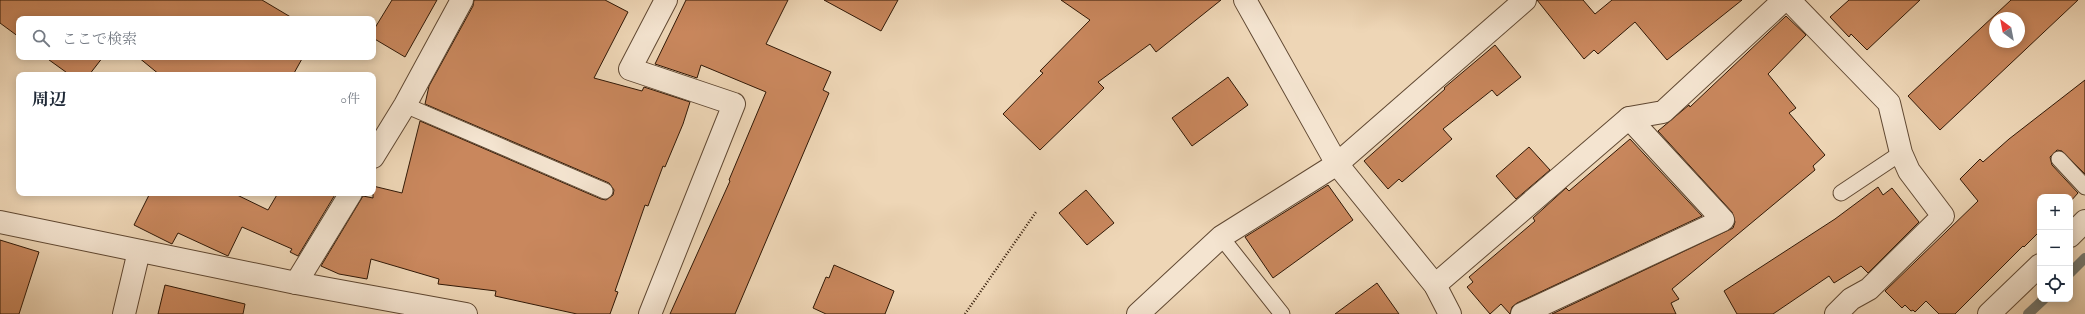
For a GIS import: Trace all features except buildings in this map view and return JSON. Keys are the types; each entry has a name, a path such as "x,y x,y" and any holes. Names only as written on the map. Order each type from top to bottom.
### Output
{"street":[{"path":"376,152 405,105 462,0"},
{"path":"650,314 734,104 630,69 666,0"},
{"path":"1245,0 1337,164 1435,285 1450,314"},
{"path":"1138,314 1222,237 1337,164 1525,0"},
{"path":"1435,285 1629,118 1663,112 1784,0"},
{"path":"1789,0 1889,103 1901,153 1909,171 1943,216 1869,289 1852,298 1836,314"},
{"path":"1522,314 1723,220 1629,118"},
{"path":"296,283 349,196"},
{"path":"2073,233 2085,221"},
{"path":"0,222 296,283 466,314"},
{"path":"124,314 139,251"},
{"path":"1989,314 2039,266"}],"lane":[{"path":"405,105 605,191"},
{"path":"1841,194 1901,153"},
{"path":"2059,159 2085,187"},
{"path":"1222,237 1282,314"}],"path":[{"path":"965,314 1036,212"}],"waterway":[{"path":"2073,270 2085,258"},
{"path":"2028,314 2041,302"}]}
